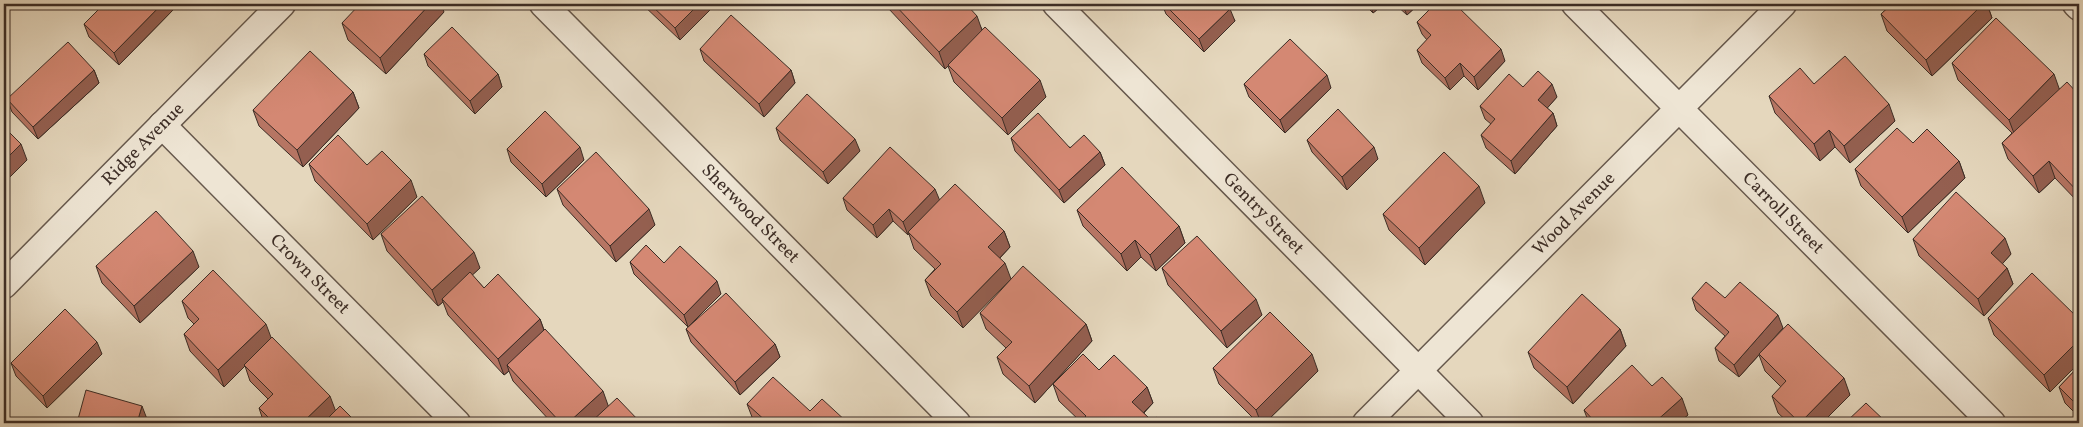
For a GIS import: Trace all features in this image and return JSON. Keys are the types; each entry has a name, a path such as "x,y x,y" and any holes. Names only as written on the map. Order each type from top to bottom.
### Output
{"street":[{"name":"Ridge Avenue","path":"4,285 282,4"},
{"name":"Sherwood Street","path":"543,4 957,423"},
{"name":"Gentry Street","path":"1056,4 1470,423"},
{"name":"Carroll Street","path":"1575,4 1992,423"},
{"name":"Wood Avenue","path":"1366,423 1783,4"},
{"path":"2076,4 2079,7"},
{"name":"Crown Street","path":"162,125 457,423"}],"building":[{"path":"104,4 162,4 114,53 84,24"},
{"path":"360,4 430,4 380,58 342,23"},
{"path":"650,4 699,4 675,28"},
{"path":"894,4 966,4 977,16 939,52"},
{"path":"1164,4 1225,4 1230,9 1199,39"},
{"path":"1435,4 1455,4 1501,49 1474,77 1460,63 1445,78 1417,50 1431,35 1417,22"},
{"path":"1892,4 1983,4 1926,60 1881,14"},
{"path":"731,15 791,70 759,104 700,49"},
{"path":"1996,18 2054,74 2009,120 1952,63"},
{"path":"452,27 498,74 470,101 424,54"},
{"path":"985,27 1040,80 1002,118 948,65"},
{"path":"1290,39 1327,75 1280,120 1244,84"},
{"path":"68,42 94,70 33,127 7,99"},
{"path":"310,51 353,92 297,150 253,110"},
{"path":"1845,56 1889,104 1844,146 1829,130 1814,144 1769,96 1800,68 1814,84"},
{"path":"1538,71 1552,84 1538,100 1553,113 1511,161 1481,135 1495,119 1480,106 1509,74 1523,87"},
{"path":"2067,82 2079,95 2079,193 2049,161 2033,176 2002,143"},
{"path":"807,94 855,139 823,172 776,128"},
{"path":"1338,109 1374,147 1342,177 1307,140"},
{"path":"545,111 580,147 542,184 507,149"},
{"path":"1038,113 1070,148 1084,135 1100,152 1059,190 1011,138"},
{"path":"4,127 21,144 4,161"},
{"path":"1897,128 1913,143 1927,129 1959,161 1902,217 1855,169"},
{"path":"338,135 367,165 382,151 411,180 367,224 309,164"},
{"path":"890,147 935,189 903,222 889,209 873,225 843,198"},
{"path":"596,152 649,209 610,246 557,189"},
{"path":"1444,152 1479,186 1419,248 1383,214"},
{"path":"1122,167 1179,226 1150,255 1135,240 1121,254 1077,210"},
{"path":"955,184 1004,231 988,247 1005,263 957,312 925,280 941,264 908,232"},
{"path":"1956,192 2005,238 1991,253 2007,268 1978,299 1913,239"},
{"path":"422,196 474,252 432,290 381,234"},
{"path":"156,211 193,251 134,306 96,266"},
{"path":"1197,236 1256,299 1221,331 1162,268"},
{"path":"646,245 664,263 680,246 717,281 684,315 630,262"},
{"path":"1023,266 1086,324 1029,386 997,357 1012,342 980,313"},
{"path":"213,270 266,324 218,370 184,334 199,319 182,301"},
{"path":"470,272 484,288 498,274 540,319 498,359 442,299"},
{"path":"2032,273 2079,319 2079,340 2044,375 1988,318"},
{"path":"1706,282 1725,298 1740,282 1778,315 1734,365 1715,348 1729,332 1692,298"},
{"path":"726,293 775,344 735,382 686,329"},
{"path":"1582,294 1620,329 1567,387 1528,352"},
{"path":"65,309 97,342 43,396 11,363"},
{"path":"1270,312 1312,354 1256,410 1213,368"},
{"path":"1788,324 1844,378 1800,423 1772,396 1786,381 1759,354"},
{"path":"545,329 603,391 568,423 561,423 507,365"},
{"path":"272,337 330,396 302,423 274,423 259,408 273,394 244,365"},
{"path":"1083,354 1099,370 1114,355 1147,387 1132,402 1149,418 1144,423 1080,423 1086,416 1053,384"},
{"path":"1632,365 1652,386 1662,377 1682,398 1654,423 1596,423 1584,410"},
{"path":"2079,366 2079,407 2059,387"},
{"path":"773,377 810,411 822,399 848,423 768,423 747,404"},
{"path":"86,390 142,406 137,423 77,423"},
{"path":"617,398 641,423 590,423"},
{"path":"1866,403 1887,423 1845,423"},
{"path":"340,406 357,423 323,423"},
{"path":"1156,417 1163,423 1150,423"}]}
